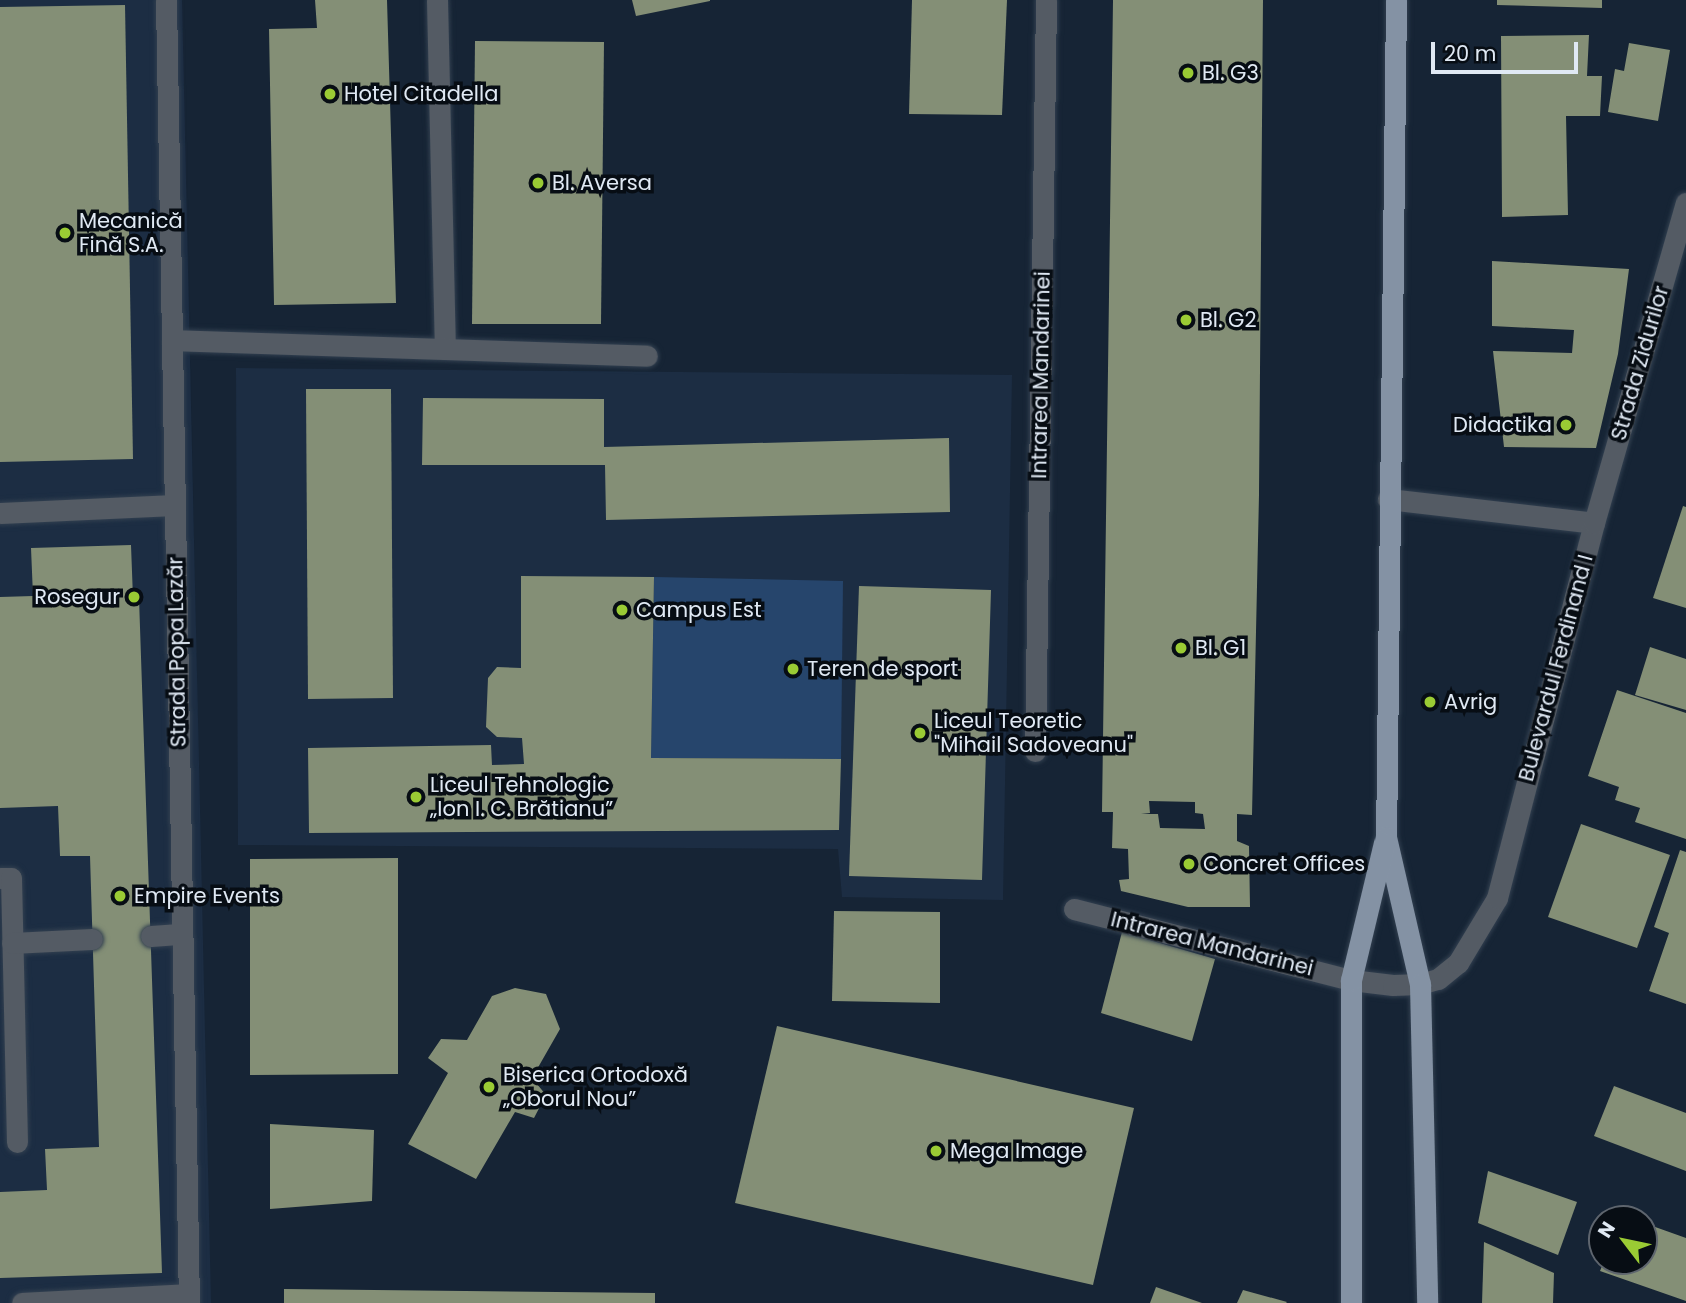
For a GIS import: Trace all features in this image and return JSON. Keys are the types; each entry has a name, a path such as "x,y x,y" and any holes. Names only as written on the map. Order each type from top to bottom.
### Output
{"main road":[{"path":"1396,0 1386,837 1420,984 1427,1303"},
{"path":"1351,1303 1351,980 1386,837"}],"street":[{"name":"Strada Popa Lazăr","path":"166,0 189,1298"},
{"path":"437,0 445,349"},
{"name":"Intrarea Mandarinei","path":"1035,751 1046,0"},
{"name":"Strada Zidurilor","path":"1594,523 1686,203"},
{"path":"172,340 647,356"},
{"path":"1388,499 1594,523"},
{"path":"0,513 175,505"},
{"name":"Bulevardul Ferdinand I","path":"1351,980 1373,984 1420,984 1438,979 1458,963 1497,898 1594,523"},
{"path":"0,878 11,878 17,1142"},
{"name":"Intrarea Mandarinei","path":"1074,909 1351,980"},
{"path":"151,936 181,934"},
{"path":"12,943 92,939"},
{"path":"22,1303 189,1298"}],"shaded area":[{"path":"0,0 182,0 211,1303 0,1303"},
{"name":"Campus Est","path":"236,368 1012,375 1003,900 842,897 838,849 238,845"},
{"path":"654,577 843,581 841,759 651,758"}],"building":[{"path":"315,0 387,0 396,303 274,305 269,29 317,28"},
{"path":"632,0 710,0 710,1 636,16"},
{"path":"912,0 1007,0 1002,115 909,114"},
{"path":"1113,0 1263,0 1259,495 1252,815 1237,814 1237,841 1249,846 1250,907 1188,907 1121,891 1119,880 1129,879 1128,849 1112,848 1113,812 1102,812","holes":["1149,801 1195,802 1195,813 1203,814 1205,829 1160,828 1158,814 1141,814 1150,813"]},
{"path":"1497,0 1602,0 1602,8 1497,5"},
{"name":"Mecanică Fină S.A.","path":"125,5 133,459 0,462 0,7"},
{"path":"1589,35 1587,76 1602,76 1600,116 1566,116 1568,215 1502,217 1501,36"},
{"name":"Bl. Aversa","path":"475,41 604,42 601,324 472,324"},
{"path":"1629,43 1670,50 1658,121 1608,112 1615,69 1624,71"},
{"path":"1492,261 1629,269 1618,354 1596,448 1504,447 1493,351 1572,353 1574,330 1492,326"},
{"path":"306,389 391,389 393,698 308,699"},
{"path":"423,398 604,399 604,447 949,438 950,512 606,520 605,465 422,465"},
{"path":"1683,506 1686,507 1686,608 1653,598"},
{"name":"Empire Events","path":"131,545 133,598 139,598 162,1273 0,1278 0,1192 47,1190 45,1149 99,1147 90,856 60,856 58,806 0,808 0,597 33,596 31,548"},
{"path":"521,576 654,577 651,758 841,759 839,830 309,833 308,748 491,745 492,765 524,764 522,738 497,737 486,727 488,678 497,667 521,668"},
{"name":"Liceul Teoretic \"Mihail Sadoveanu\"","path":"859,586 991,590 982,880 849,876"},
{"path":"1650,647 1686,659 1686,710 1635,695"},
{"path":"1617,690 1686,713 1686,839 1635,822 1640,808 1615,800 1619,787 1588,776"},
{"path":"1581,824 1670,855 1637,948 1548,917"},
{"path":"1680,850 1686,852 1686,1004 1649,991 1669,933 1654,927"},
{"path":"398,858 398,1074 250,1075 250,859"},
{"path":"834,911 940,912 940,1003 832,1001"},
{"path":"1122,932 1215,959 1192,1041 1101,1013"},
{"name":"Biserica Ortodoxă „Oborul Nou”","path":"515,988 546,994 560,1029 532,1078 546,1095 534,1118 515,1112 476,1179 408,1144 448,1073 428,1058 441,1039 467,1040 492,996"},
{"name":"Mega Image","path":"777,1026 1134,1108 1093,1285 735,1203"},
{"path":"1614,1086 1686,1113 1686,1171 1594,1136"},
{"path":"270,1124 374,1130 372,1201 270,1209"},
{"path":"1488,1171 1577,1202 1558,1255 1478,1223"},
{"path":"1658,1228 1686,1238 1686,1301 1611,1275 1658,1275"},
{"path":"1484,1242 1554,1273 1553,1303 1482,1303"},
{"path":"1156,1287 1202,1303 1150,1303"},
{"path":"284,1289 655,1293 655,1303 284,1303"},
{"path":"1243,1290 1287,1302 1237,1303"}],"place":[{"name":"Bl. G3","path":"1188,73"},
{"name":"Hotel Citadella","path":"330,94"},
{"name":"Bl. Aversa","path":"538,183"},
{"name":"Mecanică Fină S.A.","path":"65,233"},
{"name":"Bl. G2","path":"1186,320"},
{"name":"Didactika","path":"1566,425"},
{"name":"Rosegur","path":"134,597"},
{"name":"Campus Est","path":"622,610"},
{"name":"Bl. G1","path":"1181,648"},
{"name":"Teren de sport","path":"793,669"},
{"name":"Avrig","path":"1430,702"},
{"name":"Liceul Teoretic \"Mihail Sadoveanu\"","path":"920,733"},
{"name":"Liceul Tehnologic „Ion I. C. Brătianu”","path":"416,797"},
{"name":"Concret Offices","path":"1189,864"},
{"name":"Empire Events","path":"120,896"},
{"name":"Biserica Ortodoxă „Oborul Nou”","path":"489,1087"},
{"name":"Mega Image","path":"936,1151"}]}
